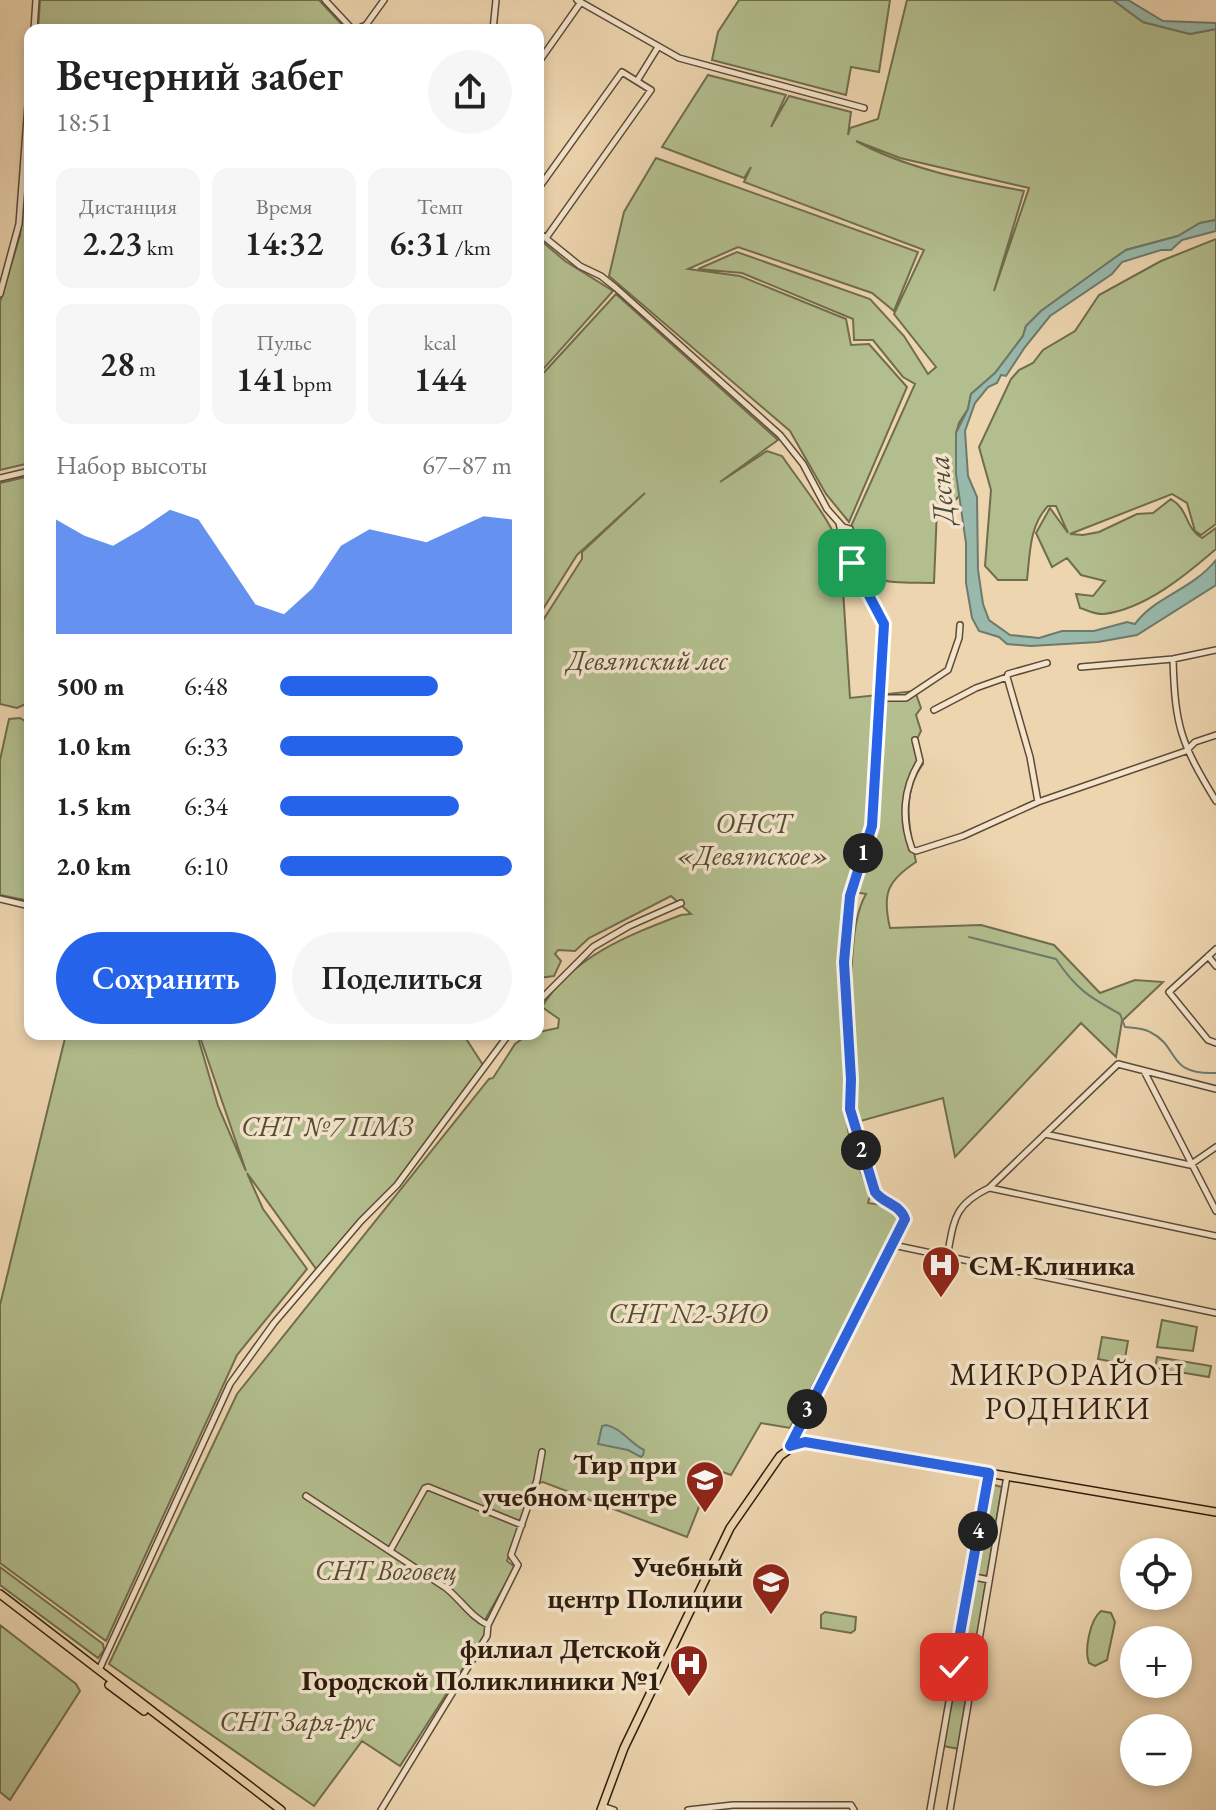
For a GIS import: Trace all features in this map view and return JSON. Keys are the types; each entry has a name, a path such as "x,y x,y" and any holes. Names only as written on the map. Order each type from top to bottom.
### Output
{"main road":[{"path":"601,1808 624,1748 730,1528 769,1468 790,1446 805,1442 1216,1512"},
{"path":"0,1597 281,1810"},
{"path":"101,1674 273,1810"}],"street":[{"path":"34,24 36,0"},
{"path":"325,0 348,24"},
{"path":"367,24 384,0"},
{"path":"494,24 496,0"},
{"path":"544,54 579,1 679,58 864,108"},
{"path":"637,81 658,47"},
{"path":"544,181 622,72 651,90 546,238 580,266 601,276 616,288 780,435 803,464 827,509 839,523 850,529"},
{"path":"0,294 19,224 24,158"},
{"path":"0,478 24,472"},
{"path":"790,1446 905,1219 904,1213 881,1200 875,1192 852,1122 844,962 850,896 872,826 884,624 857,577 844,546 839,523"},
{"path":"878,698 906,698 948,670 960,625"},
{"path":"1081,667 1173,659 1216,650"},
{"path":"1173,659 1175,713 1186,751 1216,801"},
{"path":"934,710 1008,674 1047,663"},
{"path":"1007,677 1030,757 1038,802"},
{"path":"915,740 920,761 907,786 905,812 912,849 916,851 963,836 1038,802 1186,751 1195,742 1216,735"},
{"path":"0,899 24,905"},
{"path":"544,996 593,947 629,926 681,903"},
{"path":"1216,949 1169,992 1208,1040 1216,1043"},
{"path":"1208,956 1216,966"},
{"path":"101,1674 230,1384 274,1323 361,1221 397,1185 505,1040"},
{"path":"947,1257 955,1215 967,1198 989,1188 1118,1064 1216,1089"},
{"path":"1144,1070 1216,1211"},
{"path":"1045,1134 1190,1165 1216,1147"},
{"path":"989,1188 1216,1236"},
{"path":"893,1245 1216,1313"},
{"path":"381,1810 487,1636 488,1625 518,1565 511,1555 542,1452"},
{"path":"930,1810 989,1473"},
{"path":"950,1810 1007,1476"},
{"path":"391,1549 428,1487 522,1525"},
{"path":"306,1496 391,1549 466,1604 475,1619 488,1625"},
{"path":"970,1576 989,1580"},
{"path":"688,1810 733,1805 851,1805 854,1810"},
{"path":"601,1808 614,1810"}],"green space":[{"path":"40,0 319,0 341,24 38,24"},
{"path":"739,0 890,0 879,72 851,67 846,95 712,60 718,32"},
{"path":"907,0 1113,0 1143,22 1190,34 1216,29 1216,220 1200,223 1178,236 1126,250 1041,311 1026,326 1023,336 995,373 971,394 968,409 956,433 959,496 951,505 949,518 944,515 942,502 937,509 934,583 891,582 871,575 853,557 844,542 915,384 903,377 873,340 854,340 853,319 742,273 698,269 737,252 870,299 904,336 928,374 936,367 894,314 924,250 744,182 751,167 744,178 662,147 708,75 786,95 771,127 789,96 851,112 848,135 850,128 878,119","holes":["856,141 900,158 1029,188 994,291 1024,191 917,166"]},
{"path":"656,158 918,252 894,311 872,293 738,247 688,269 740,276 846,319 851,345 869,344 907,387 849,522 826,494 790,431 609,276 624,212"},
{"path":"24,188 24,464 0,470 0,302 20,235"},
{"path":"1216,239 1216,524 1201,535 1195,531 1187,503 1172,494 1070,534 1099,532 1137,514 1153,513 1171,499 1181,508 1193,529 1197,534 1202,538 1216,528 1216,549 1150,598 1119,611 1095,613 1080,608 1076,594 1093,596 1105,581 1081,575 1067,558 1052,567 1036,533 1050,508 1068,533 1056,506 1048,506 1034,531 1027,580 998,580 985,566 991,490 979,447 1011,379 1019,370 1033,363 1043,350 1075,331 1099,295 1161,261"},
{"path":"544,243 565,261 613,291 544,368"},
{"path":"616,294 778,440 720,482 767,451 782,456 825,518 842,551 847,586 843,590 850,698 915,691 921,708 916,715 921,731 917,739 923,764 916,775 909,799 909,824 916,862 889,889 887,906 890,928 981,925 1054,945 1100,993 1135,980 1163,982 1122,1021 1116,1057 1081,1023 955,1157 943,1098 857,1122 852,971 858,914 866,894 849,891 840,951 847,1077 845,1108 850,1143 870,1196 868,1203 881,1205 901,1218 790,1428 761,1423 731,1475 714,1469 687,1537 543,1482 535,1484 507,1561 515,1567 486,1618 485,1634 400,1766 362,1741 314,1806 109,1664 237,1394 489,1079 493,1078 515,1044 521,1040 544,1040 544,1031 558,1028 559,1019 544,1008 544,1004 569,974 622,940 681,915 691,914 671,896 589,938 575,951 558,950 555,954 561,961 554,976 544,977 544,619 582,559 582,552 645,493 577,555 544,607 544,372"},
{"path":"24,477 24,705 17,708 0,704 0,483"},
{"path":"9,719 24,720 24,900 0,895 0,760"},
{"name":"СНТ №7 ПМЗ","path":"65,1040 199,1040 218,1106 246,1171 201,1040 467,1040 483,1065 408,1171 319,1273 247,1173 263,1209 307,1269 237,1355 106,1641 0,1563 0,1305"},
{"path":"1162,1320 1197,1327 1193,1351 1157,1347"},
{"path":"1102,1337 1128,1341 1124,1364 1098,1359"},
{"path":"1157,1357 1211,1366 1209,1377 1155,1368"},
{"path":"990,1484 1002,1487 987,1576 974,1574"},
{"path":"0,1567 103,1644 104,1650 98,1658 0,1585"},
{"path":"973,1580 986,1582 959,1749 943,1746"},
{"path":"1101,1611 1111,1613 1115,1622 1107,1660 1095,1666 1089,1663 1088,1643 1091,1628"},
{"path":"825,1612 856,1617 855,1630 851,1633 821,1628 821,1615"},
{"path":"0,1625 76,1684 80,1691 10,1800 0,1792"}],"shaded area":[{"path":"1113,0 1128,0 1163,21 1216,23 1216,29 1190,34 1143,22"},
{"path":"1216,220 1216,231 1182,240 1171,250 1122,262 1112,274 1050,316 1006,376 1001,375 997,383 988,387 975,403 965,431 968,476 977,497 978,570 983,604 989,620 1010,635 1039,638 1062,631 1094,631 1127,622 1135,624 1152,607 1196,579 1216,560 1216,585 1137,635 1098,642 1031,646 1007,644 999,637 979,631 972,618 966,583 966,543 956,474 956,433 968,409 971,394 995,373 1023,336 1026,326 1041,311 1113,259 1126,250 1178,236 1200,223"},
{"path":"606,1425 644,1450 643,1455 641,1457 628,1450 598,1444 602,1426"}],"waterway":[{"path":"969,937 1056,959 1084,991 1120,1014 1125,1027 1144,1030 1160,1038 1181,1065 1189,1070 1216,1073"}],"place":[{"name":"СМ-Клиника","path":"941,1299"},
{"name":"Тир при учебном центре","path":"705,1514"},
{"name":"Учебный центр Полиции","path":"771,1616"},
{"name":"филиал Детской Городской Поликлиники №1","path":"689,1698"}],"district":[{"name":"МИКРОРАЙОН РОДНИКИ","path":"1068,1392"}],"route":[{"path":"852,563 884,624 872,826 850,896 844,936 850,1109 875,1192 881,1200 900,1209 905,1219 790,1446 805,1442 989,1473 954,1667"}],"water label":[{"name":"Десна","path":"941,490"}],"park label":[{"name":"Девятский лес","path":"647,660"},
{"name":"ОНСТ «Девятское»","path":"753,839"},
{"name":"СНТ N2-ЗИО","path":"688,1313"},
{"name":"СНТ Воговец","path":"386,1570"},
{"name":"СНТ Заря-рус","path":"297,1721"}]}
